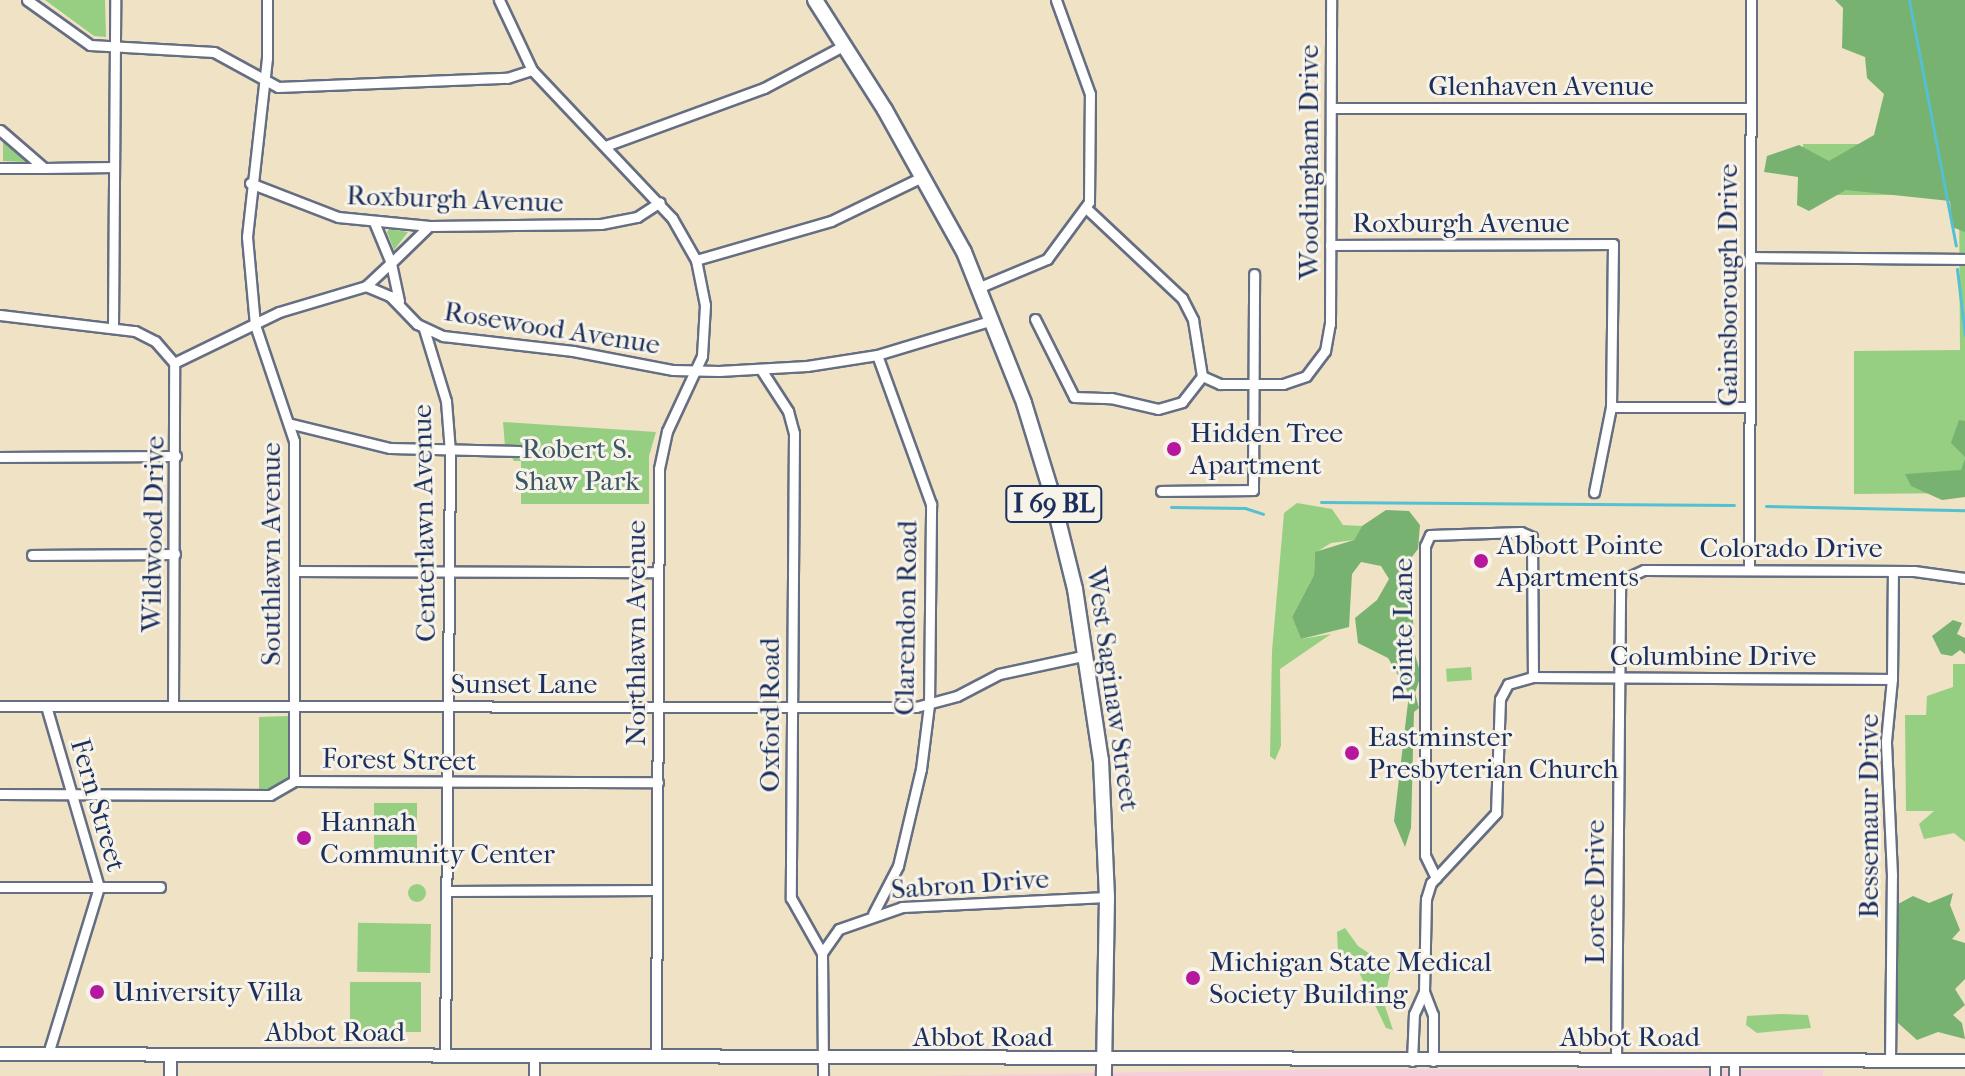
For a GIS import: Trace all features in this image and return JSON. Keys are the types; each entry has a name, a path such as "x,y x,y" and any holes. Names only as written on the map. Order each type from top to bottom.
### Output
{"main road":[{"name":"West Saginaw Street","path":"815,0 924,176 980,287 1050,488 1087,655 1101,760 1107,897 1103,1060"},
{"name":"Abbot Road","path":"0,1054 1965,1061"},
{"name":"I 69 BL","path":"1103,1060 1104,1076"}],"street":[{"path":"27,0 82,41 115,47 214,52 283,87 507,78 532,70"},
{"path":"113,327 115,0"},
{"name":"Southlawn Avenue","path":"267,0 264,79 250,183 247,237 255,325 292,424 294,781"},
{"name":"Northlawn Avenue","path":"499,0 532,70 660,202 696,260 705,305 698,371 661,453 656,1057"},
{"path":"980,287 1047,259 1086,208 1090,94 1056,0"},
{"name":"Woodingham Drive","path":"1202,376 1220,384 1283,384 1306,376 1325,351 1330,324 1331,0"},
{"name":"Gainsborough Drive","path":"1749,570 1751,0"},
{"path":"608,145 764,88 845,45"},
{"name":"Glenhaven Avenue","path":"1331,108 1750,108"},
{"path":"0,130 44,168"},
{"path":"0,168 114,167"},
{"path":"696,260 831,221 924,176"},
{"name":"Roxburgh Avenue","path":"250,183 315,212 374,222 430,226 601,224 637,217 660,202"},
{"path":"1035,319 1074,397 1111,398 1158,409 1182,402 1202,376 1193,320 1182,298 1086,208"},
{"path":"374,222 391,263 400,305"},
{"path":"0,315 113,327 146,335 174,363 319,298 366,286 430,226"},
{"name":"Roxburgh Avenue","path":"1330,245 1613,244 1611,407"},
{"path":"1750,257 1965,259"},
{"path":"1161,491 1253,490 1254,274"},
{"name":"Rosewood Avenue","path":"366,286 400,305 424,329 464,340 698,371 762,371 877,355 993,320"},
{"name":"Centerlawn Avenue","path":"424,329 446,401 450,452 445,1056"},
{"name":"Clarendon Road","path":"873,914 888,887 913,812 929,705 931,504 877,355"},
{"name":"Wildwood Drive","path":"173,706 174,363"},
{"name":"Oxford Road","path":"762,371 788,411 794,433 791,898 798,915 812,928 822,953 820,1058 823,1076"},
{"path":"1594,492 1611,407 1750,407"},
{"path":"292,424 390,448 450,452 519,451"},
{"path":"0,457 176,456"},
{"name":"Pointe Lane","path":"1436,878 1425,855 1425,546 1430,535 1521,532 1532,537 1533,677"},
{"path":"32,555 175,554"},
{"path":"295,571 658,572"},
{"name":"Colorado Drive","path":"1620,581 1633,571 1893,571 1965,578"},
{"name":"Bessemaur Drive","path":"1890,1061 1886,741 1892,679 1893,571"},
{"name":"Loree Drive","path":"1616,1060 1620,581"},
{"name":"Sunset Lane","path":"0,706 929,705 999,674 1087,655"},
{"path":"1433,1061 1433,1015 1424,992 1426,899 1436,878 1496,813 1502,690 1533,677"},
{"name":"Columbine Drive","path":"1533,677 1892,679"},
{"name":"Fern Street","path":"46,706 99,887 48,1054"},
{"name":"Forest Street","path":"0,794 270,795 294,781 658,782"},
{"path":"0,887 160,887"},
{"path":"888,887 892,900 902,907"},
{"path":"447,891 657,890"},
{"name":"Sabron Drive","path":"812,928 839,929 873,914 902,907 1107,897"},
{"path":"822,953 839,929"},
{"path":"1412,1061 1414,1014 1424,992"},
{"path":"170,1056 170,1076"},
{"path":"534,1057 534,1076"},
{"path":"1715,1061 1715,1076"},
{"path":"1734,1061 1734,1076"}],"shaded area":[{"path":"1339,1069 1823,1070 1823,1076 920,1076"}],"green space":[{"path":"45,0 105,0 106,37 94,36"},
{"path":"1835,0 1965,0 1965,232 1952,227 1950,201 1846,190 1809,211 1797,205 1798,177 1764,172 1767,156 1799,145 1829,161 1874,135 1884,94 1867,78 1865,57 1842,48 1843,8"},
{"path":"1965,115 1965,493 1854,494 1854,351 1960,350 1959,195 1803,195 1803,144 1946,144"},
{"path":"3,140 26,159 26,162 3,161"},
{"path":"389,229 408,232 394,250 387,232"},
{"path":"1959,420 1965,421 1965,457 1951,443"},
{"name":"Robert S. Shaw Park","path":"503,422 656,432 649,456 649,504 521,504 521,461 514,461 505,446"},
{"path":"1965,459 1965,497 1942,500 1911,486 1905,474 1961,470"},
{"path":"1297,503 1332,509 1343,525 1362,526 1354,540 1331,543 1315,553 1314,575 1292,617 1301,639 1331,634 1280,669 1281,746 1275,760 1270,756 1272,651 1284,513"},
{"path":"1386,510 1409,511 1420,525 1418,549 1411,558 1414,651 1421,675 1415,693 1419,708 1414,712 1411,828 1405,847 1394,821 1409,694 1388,658 1358,643 1355,618 1377,600 1389,579 1381,566 1361,562 1352,574 1349,627 1301,639 1292,617 1314,575 1315,552 1354,540 1362,526"},
{"path":"1953,620 1962,623 1957,634 1965,638 1965,654 1960,650 1952,656 1941,654 1932,636"},
{"path":"1953,664 1965,664 1965,842 1954,833 1924,839 1919,824 1934,811 1906,811 1905,715 1926,715 1927,696 1953,687"},
{"path":"1471,667 1472,680 1447,682 1446,669"},
{"path":"288,716 288,782 273,790 259,790 259,717"},
{"path":"374,803 417,803 417,824 374,824"},
{"path":"374,835 417,835 417,856 374,856"},
{"path":"417,884 426,893 417,902 408,893"},
{"path":"1953,893 1950,905 1960,930 1952,939 1965,943 1965,979 1955,989 1965,1005 1953,1015 1962,1023 1965,1039 1938,1032 1917,1040 1898,1023 1898,904 1913,896 1929,903"},
{"path":"358,923 431,924 430,973 357,972"},
{"path":"1345,928 1358,946 1391,968 1384,1003 1393,1030 1386,1028 1356,966 1338,951 1337,932"},
{"path":"350,982 421,982 421,1032 350,1032"},
{"path":"1808,1015 1811,1028 1757,1033 1746,1025 1747,1016"}],"waterway":[{"path":"1909,0 1956,246"},
{"path":"1957,269 1965,335"},
{"path":"1321,502 1734,505"},
{"path":"1766,506 1965,510"},
{"path":"1171,507 1245,508 1263,514"}],"place":[{"name":"Hidden Tree Apartment","path":"1174,449"},
{"name":"Abbott Pointe Apartments","path":"1481,561"},
{"name":"Eastminster Presbyterian Church","path":"1352,753"},
{"name":"Hannah Community Center","path":"304,838"},
{"name":"Michigan State Medical Society Building","path":"1193,978"},
{"name":"University Villa","path":"97,992"}]}
